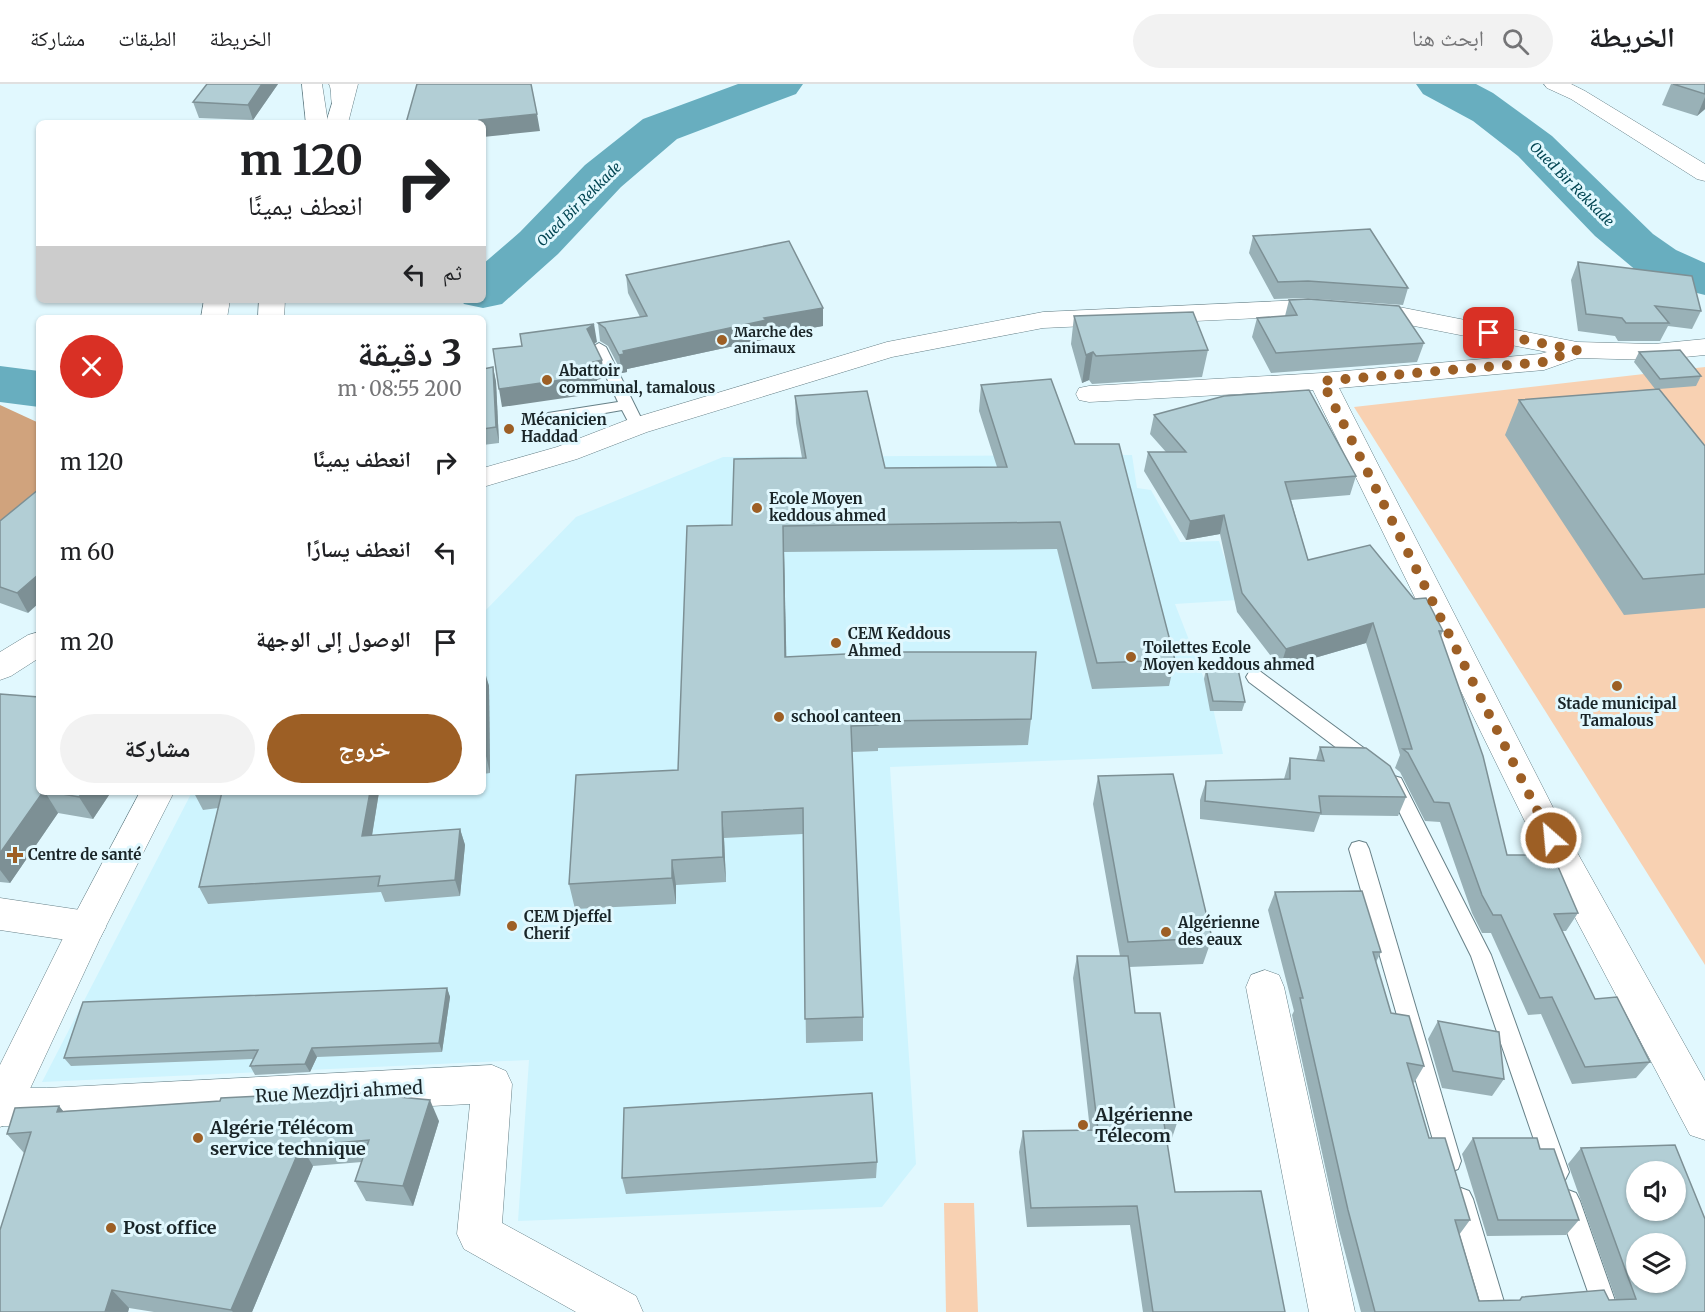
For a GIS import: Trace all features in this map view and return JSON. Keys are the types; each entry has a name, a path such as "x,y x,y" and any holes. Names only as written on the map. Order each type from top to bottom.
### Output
{"street":[{"path":"312,84 317,120"},
{"path":"1554,84 1578,95 1705,174"},
{"path":"486,477 567,453 632,415 887,350 1043,320 1303,308 1399,315 1577,350 1654,352 1705,347"},
{"path":"1089,394 1322,381 1544,362 1577,350"},
{"path":"1322,381 1551,838 1705,1121"},
{"path":"0,668 36,645"},
{"path":"0,1107 87,927 155,795"},
{"path":"0,914 87,927"},
{"path":"1265,987 1332,1312"},
{"name":"Rue Mezdjri ahmed","path":"0,1107 46,1107 492,1084 478,1234 621,1312"}],"lane":[{"path":"548,418 632,415 599,347"},
{"path":"1255,677 1391,778 1481,955 1607,1312"},
{"path":"1359,849 1495,1312"}],"shaded area":[{"name":"Stade municipal Tamalous","path":"1705,367 1705,965 1354,407"},
{"path":"0,405 36,422 36,503 0,532"},
{"path":"1132,455 1137,488 1151,490 1180,542 1219,541 1238,600 1175,604 1210,694 1223,754 890,767 916,1164 882,1207 518,1221 529,1060 42,1082 190,795 486,795 486,610 576,517 723,457"},
{"path":"944,1203 974,1203 978,1312 946,1312"}],"building":[{"path":"207,84 262,84 248,105 193,102"},
{"path":"417,84 531,84 537,114 479,120 407,120"},
{"path":"1673,84 1705,84 1705,94"},
{"path":"1370,229 1408,288 1308,281 1278,282 1253,236"},
{"path":"789,241 823,308 764,318 766,320 623,351 624,354 619,355 605,328 598,323 647,316 626,275"},
{"path":"1578,262 1692,276 1701,311 1655,306 1669,323 1626,323 1622,318 1586,314"},
{"path":"1308,299 1399,306 1424,343 1276,353 1257,318 1297,315 1289,300"},
{"path":"1193,312 1208,350 1096,356 1093,352 1086,355 1074,316"},
{"path":"594,324 587,329 602,360 593,362 596,375 499,389 493,349 522,346 520,334"},
{"path":"1680,350 1701,376 1660,379 1639,352"},
{"path":"493,367 496,427 486,429 486,368"},
{"path":"1051,379 1075,444 1119,444 1175,660 1097,663 1060,522 783,526 785,657 887,652 1036,652 1031,719 878,721 878,725 851,726 863,1017 805,1019 803,808 722,812 723,857 672,860 672,878 569,884 576,775 678,770 687,526 732,525 734,459 806,458 795,396 867,391 885,468 1007,467 981,385"},
{"path":"1659,389 1705,446 1705,574 1643,579 1519,400"},
{"path":"1309,390 1356,476 1285,482 1308,560 1370,545 1414,599 1426,598 1443,631 1439,631 1483,756 1507,855 1553,855 1578,913 1554,914 1595,999 1617,997 1650,1062 1585,1067 1552,997 1540,998 1501,915 1493,915 1482,895 1449,803 1434,802 1408,753 1403,749 1412,749 1373,623 1286,649 1242,593 1224,515 1190,521 1148,452 1186,452 1154,415 1224,396"},
{"path":"36,491 36,577 17,593 0,587 0,521"},
{"path":"1206,669 1238,669 1245,702 1213,701"},
{"path":"0,694 36,697 36,795 41,795 0,853"},
{"path":"1320,747 1366,748 1390,766 1406,797 1319,796 1321,813 1205,801 1206,781 1290,779 1290,758 1324,761"},
{"path":"1173,774 1212,938 1128,942 1098,776"},
{"path":"221,795 369,795 362,836 460,829 455,880 378,886 380,876 199,887"},
{"path":"1362,891 1381,952 1373,952 1391,1013 1409,1016 1424,1066 1407,1063 1429,1138 1445,1138 1470,1220 1455,1220 1479,1301 1520,1300 1522,1297 1604,1290 1609,1300 1636,1299 1634,1293 1686,1293 1686,1233 1626,1233 1626,1272 1581,1148 1675,1145 1681,1161 1626,1161 1626,1221 1686,1221 1686,1172 1705,1219 1705,1312 1375,1312 1348,1210 1300,998 1303,998 1275,892"},
{"path":"1077,956 1128,956 1135,1013 1160,1013 1177,1123 1164,1123 1175,1192 1261,1191 1285,1312 1153,1312 1137,1206 1031,1208 1023,1131 1098,1130"},
{"path":"447,988 439,1043 312,1048 305,1064 250,1066 258,1050 64,1058 83,1002"},
{"path":"1438,1021 1499,1032 1504,1079 1453,1071"},
{"path":"357,1093 430,1100 403,1186 355,1181 369,1140 301,1146 231,1310 112,1290 105,1312 0,1312 0,1230 31,1132 7,1134 15,1108 59,1106 57,1112 220,1101 221,1098 278,1095 276,1100"},
{"path":"872,1093 877,1162 622,1178 624,1108"},
{"path":"1473,1138 1537,1138 1540,1149 1554,1149 1579,1220 1498,1220"}],"waterway":[{"name":"Oued Bir Rekkade","path":"486,289 539,243 603,176 660,129 780,84"},
{"name":"Oued Bir Rekkade","path":"1439,84 1477,103 1525,138 1554,163 1635,245 1657,261 1680,273 1705,279"},
{"name":"Oued Bir Rekkade","path":"0,384 36,389"}],"place":[{"name":"Marche des animaux","path":"722,340"},
{"name":"Abattoir communal, tamalous","path":"547,380"},
{"name":"Mécanicien Haddad","path":"509,429"},
{"name":"Ecole Moyen keddous ahmed","path":"757,508"},
{"name":"CEM Keddous Ahmed","path":"836,643"},
{"name":"Toilettes Ecole Moyen keddous ahmed","path":"1131,657"},
{"name":"Stade municipal Tamalous","path":"1617,686"},
{"name":"school canteen","path":"779,717"},
{"name":"Centre de santé","path":"15,855"},
{"name":"CEM Djeffel Cherif","path":"512,926"},
{"name":"Algérienne des eaux","path":"1166,932"},
{"name":"Algérienne Télecom","path":"1083,1125"},
{"name":"Algérie Télécom service technique","path":"198,1138"},
{"name":"Post office","path":"111,1228"}],"route":[{"path":"1489,333 1577,350 1544,362 1322,381 1551,838"}]}
